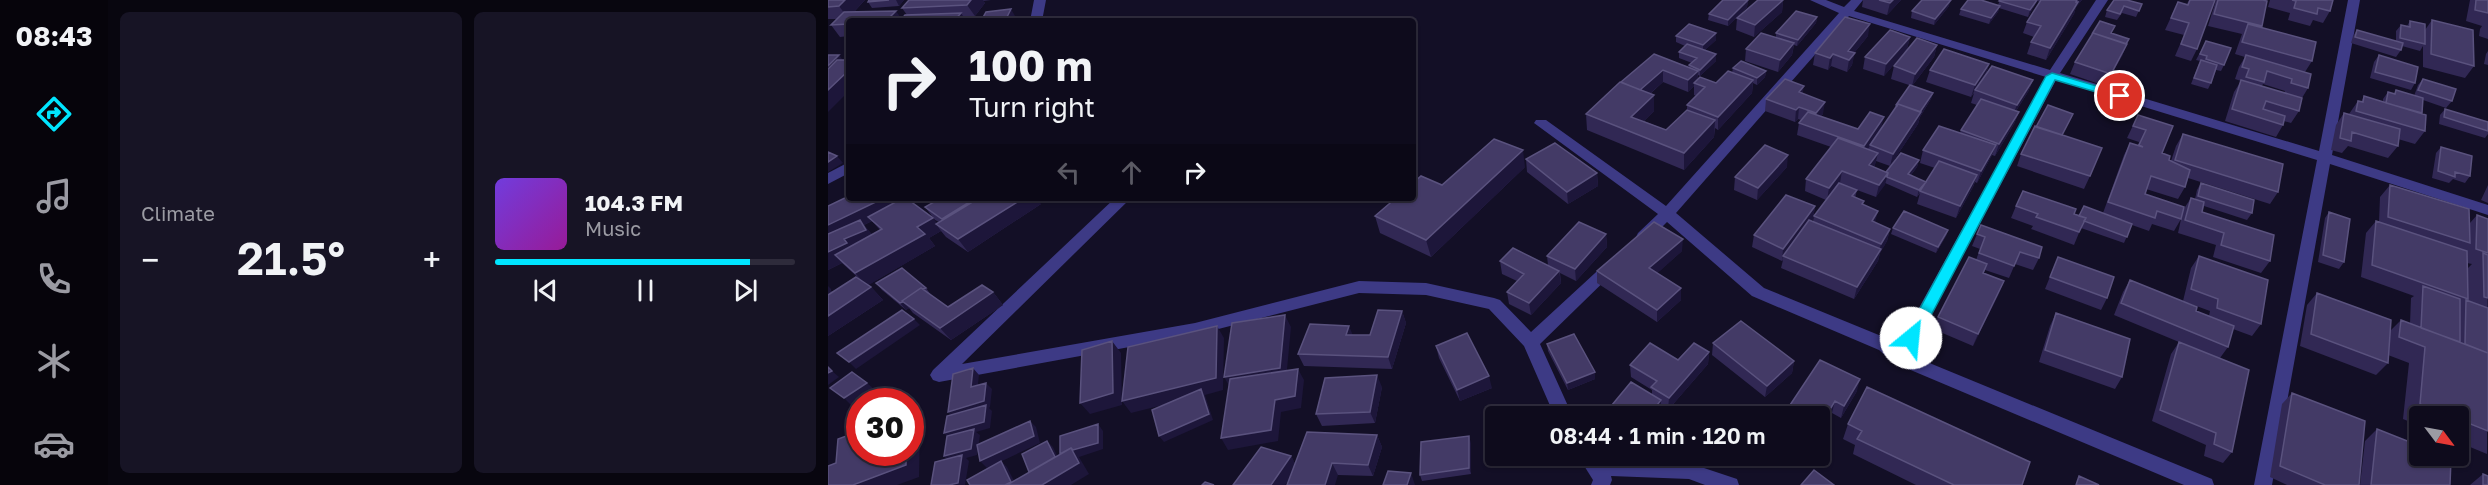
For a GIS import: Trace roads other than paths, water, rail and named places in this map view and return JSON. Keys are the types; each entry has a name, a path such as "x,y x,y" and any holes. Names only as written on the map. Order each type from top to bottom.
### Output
{"street":[{"path":"1037,18 1040,0"},
{"path":"1816,0 1846,12 2324,157 2488,210"},
{"path":"1531,342 1668,214 1857,0"},
{"path":"1900,358 2052,76 2102,0"},
{"path":"2263,485 2354,0"},
{"path":"1541,123 1668,214 1758,292 1885,345 1900,358 2205,485"},
{"path":"828,179 846,169"},
{"path":"1121,201 939,375 1195,329 1359,287 1426,290 1494,303 1531,342 1559,406"},
{"path":"1594,466 1603,480 1600,485"},
{"path":"1611,466 1614,469 1689,471 1730,485"}]}
